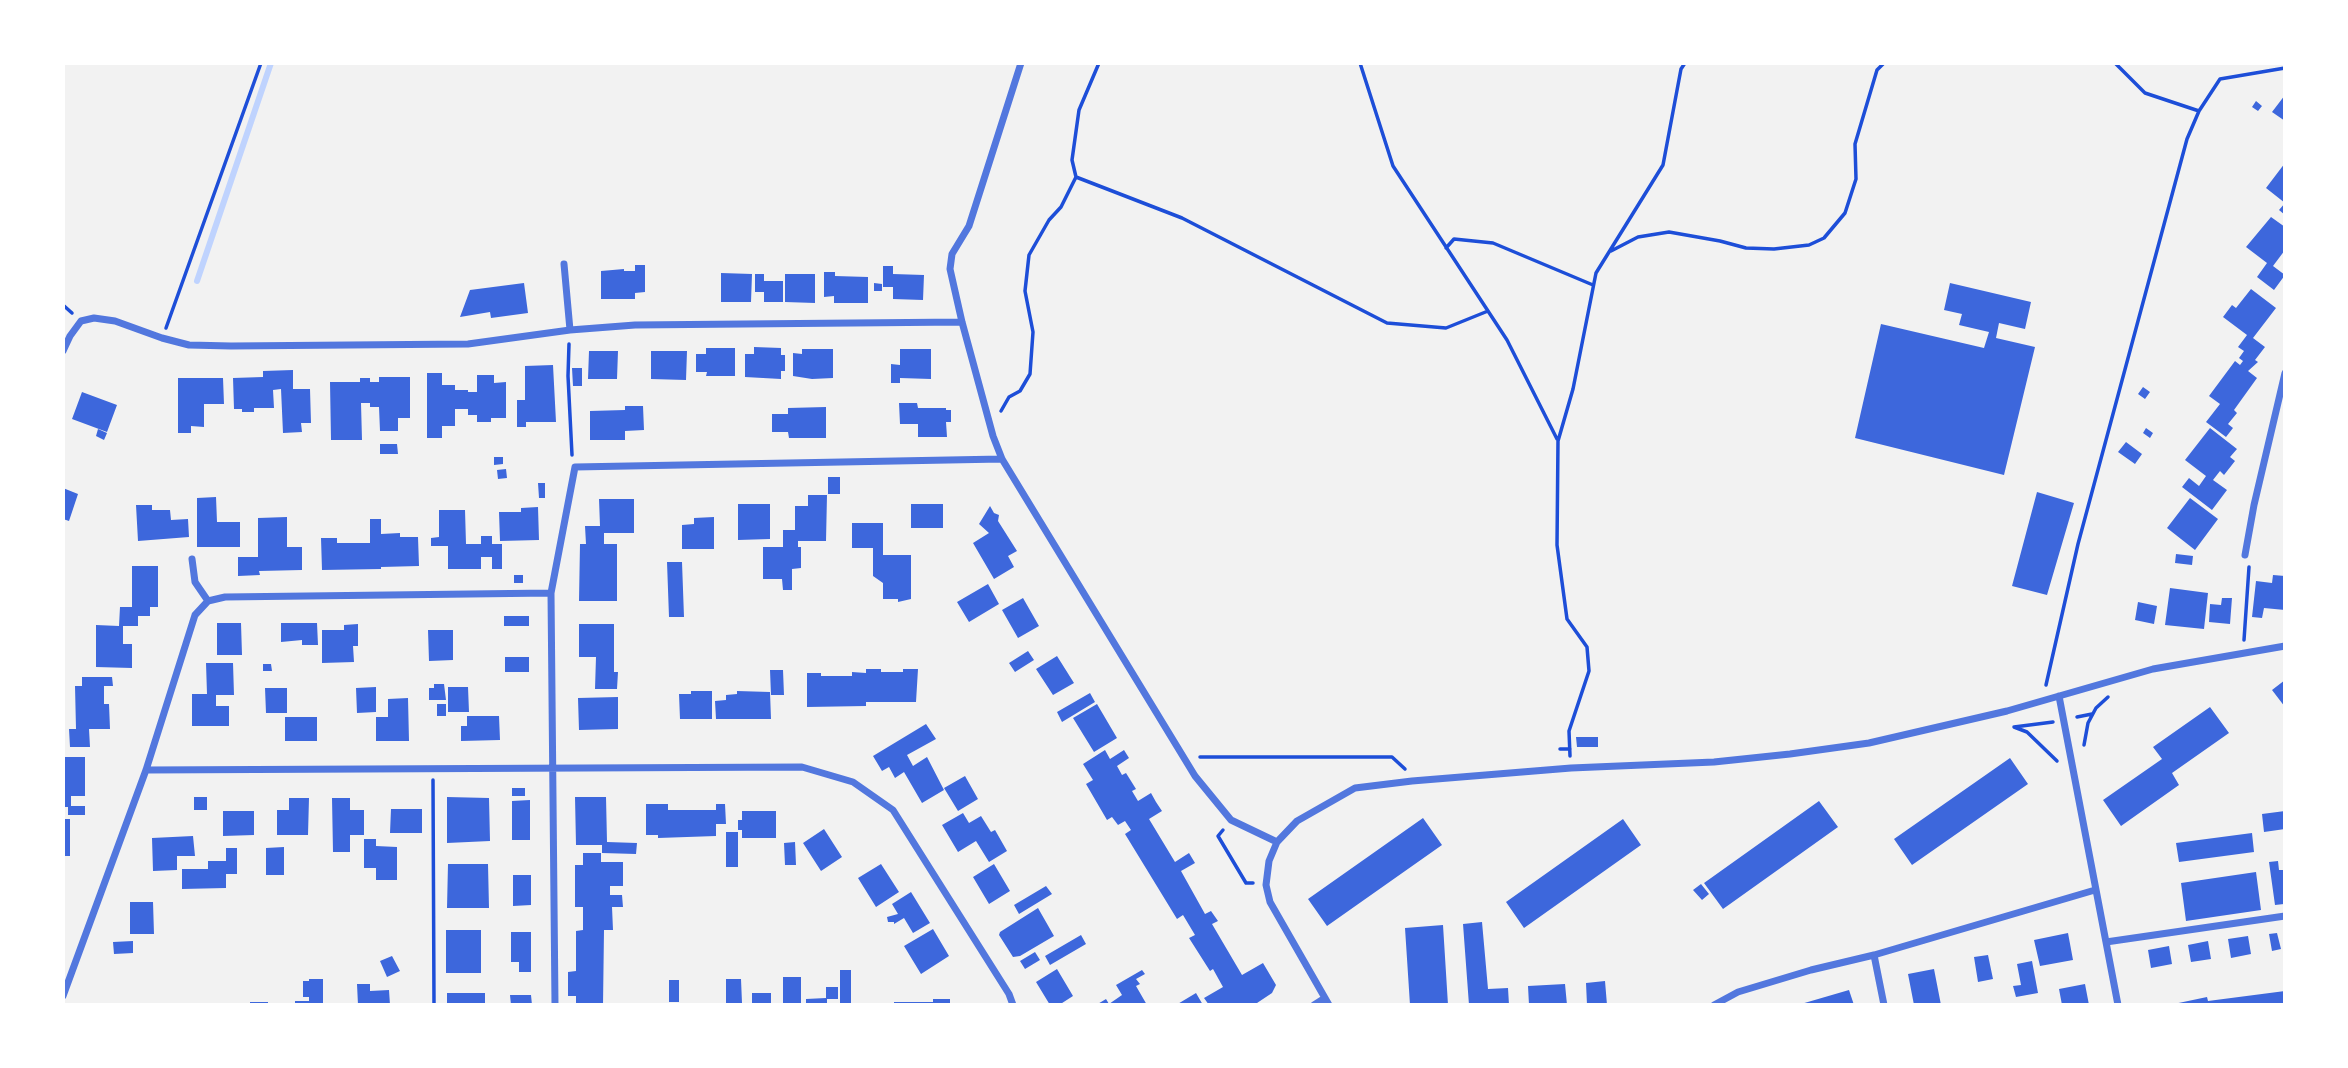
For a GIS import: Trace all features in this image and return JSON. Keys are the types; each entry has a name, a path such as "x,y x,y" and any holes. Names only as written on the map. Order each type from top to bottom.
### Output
{"street":[{"path":"1021,63 969,226 952,254 950,269 993,436 1002,459 1195,776 1231,820 1277,842"},
{"path":"564,264 570,330"},
{"path":"63,351 81,321 94,318 115,321 189,345 468,344 570,330 635,325 962,323"},
{"path":"2245,555 2253,505 2285,373"},
{"path":"555,1005 551,593 575,467 1002,459"},
{"path":"192,559 195,582 208,601"},
{"path":"63,996 146,770 195,615 208,601 225,597 551,593"},
{"path":"1314,1005 1327,1002 1270,902 1266,884 1269,861 1277,842 1297,821 1355,788 1571,768 1714,762 1869,743 2007,711 2153,669 2285,646"},
{"path":"2059,696 2119,1005"},
{"path":"146,770 802,766 853,782 893,810 1009,994 1013,1005"},
{"path":"1714,1005 1738,992 2095,890"},
{"path":"2106,942 2285,916"},
{"path":"1874,955 1884,1005"}],"path":[{"path":"162,338 261,63"},
{"path":"993,436 999,415 1009,397 1020,391 1030,374 1032,332 1025,290 1029,255 1049,220 1061,207 1076,177 1072,160 1079,110 1099,63"},
{"path":"1360,63 1393,166 1507,341 1558,441"},
{"path":"1571,768 1569,731 1589,671 1587,647 1567,619 1557,545 1558,441 1573,389 1596,273 1663,165 1681,69 1685,63"},
{"path":"1596,273 1611,251 1638,237 1669,232 1746,248 1774,249 1809,245 1824,238 1845,213 1856,179 1855,144 1877,70 1884,63"},
{"path":"2115,63 2145,93 2199,111"},
{"path":"2042,701 2078,544 2187,139 2199,111 2220,79 2285,68"},
{"path":"1076,177 1182,218 1387,323 1446,328 1488,312"},
{"path":"1446,248 1454,239 1493,243 1593,285"},
{"path":"570,330 570,449 575,467"},
{"path":"2243,652 2250,571 2245,555"},
{"path":"2063,720 2014,727 2027,732 2045,747 2058,763 2084,754 2088,723 2096,708 2108,697 2104,682"},
{"path":"1560,749 1570,749"},
{"path":"1184,758 1392,757 1405,769 1412,781"},
{"path":"433,769 434,1005"},
{"path":"1231,820 1218,836 1246,883 1266,884"}],"building":[{"path":"2285,95 2285,121 2272,112"},
{"path":"2256,101 2262,106 2258,111 2252,107"},
{"path":"2285,163 2285,203 2266,188"},
{"path":"2285,203 2285,215 2279,210"},
{"path":"2271,217 2285,227 2285,250 2273,266 2285,275 2274,290 2257,277 2267,263 2246,247"},
{"path":"635,265 645,265 645,292 635,293 635,299 601,299 601,271 635,271"},
{"path":"883,266 893,266 893,274 924,275 923,300 893,299 893,287 883,287"},
{"path":"824,272 835,272 835,276 868,277 868,303 834,303 834,296 824,297"},
{"path":"721,273 752,274 751,302 721,302"},
{"path":"755,274 764,274 764,281 783,281 783,302 764,302 764,292 755,292"},
{"path":"785,274 815,274 815,303 785,302"},
{"path":"524,283 528,313 491,318 490,312 460,317 470,290"},
{"path":"874,283 882,284 882,291 874,291"},
{"path":"1950,283 2031,302 2025,329 1999,323 1996,338 2035,347 2004,475 1855,438 1881,324 1984,348 1989,332 1959,325 1962,314 1944,310"},
{"path":"2251,289 2276,308 2253,338 2265,347 2255,360 2258,362 2248,371 2257,378 2234,410 2237,413 2228,424 2233,428 2226,437 2206,422 2220,404 2209,396 2235,361 2240,365 2243,361 2239,358 2244,351 2238,347 2247,335 2223,317 2232,305 2236,308"},
{"path":"754,347 781,348 781,355 785,355 785,371 781,371 781,379 745,377 745,354 754,354"},
{"path":"706,348 735,348 735,376 706,376 707,372 696,372 696,354 706,354"},
{"path":"802,349 833,349 833,378 793,376 793,353 802,354"},
{"path":"900,349 931,349 931,379 900,378 900,383 891,383 891,364 900,365"},
{"path":"589,351 618,351 617,379 588,379"},
{"path":"651,351 687,351 686,380 651,379"},
{"path":"553,365 556,422 526,422 526,427 517,427 517,400 525,400 525,366"},
{"path":"572,368 582,368 582,386 573,386"},
{"path":"293,370 293,389 310,389 311,423 301,423 302,432 283,433 281,389 273,390 274,408 254,408 254,412 234,409 233,378 263,377 263,371"},
{"path":"427,373 442,373 442,385 455,385 455,390 468,392 477,392 477,375 494,375 494,383 506,382 506,418 477,422 477,415 468,415 468,409 455,409 455,426 442,426 442,438 427,438"},
{"path":"379,377 410,377 410,418 398,418 398,431 380,431 379,407 361,403 362,440 331,440 330,382 360,382 360,378 370,378 370,382 379,382"},
{"path":"178,378 223,378 224,404 204,404 204,427 191,426 191,433 178,433"},
{"path":"2143,387 2150,392 2145,399 2138,394"},
{"path":"82,392 117,405 107,432 72,419"},
{"path":"899,403 917,403 918,408 951,410 951,422 946,422 947,437 918,437 918,424 900,424"},
{"path":"625,406 643,406 644,430 625,431 625,440 590,440 590,411 625,410"},
{"path":"826,407 826,438 789,438 788,432 772,432 772,414 788,414 788,408"},
{"path":"2146,428 2153,433 2150,438 2143,433"},
{"path":"2210,428 2237,449 2230,457 2235,461 2224,475 2220,471 2213,480 2227,490 2212,510 2182,487 2189,478 2199,486 2206,476 2185,460"},
{"path":"98,429 107,433 104,440 96,436"},
{"path":"2126,442 2142,454 2135,464 2118,452"},
{"path":"380,444 397,444 398,454 380,454"},
{"path":"494,457 503,457 503,464 494,465"},
{"path":"506,469 507,478 498,479 497,470"},
{"path":"828,477 840,477 840,494 828,494"},
{"path":"538,483 545,483 545,498 539,498"},
{"path":"63,488 78,494 69,521 63,519"},
{"path":"2037,492 2074,503 2047,595 2012,586"},
{"path":"808,495 827,495 826,541 798,541 798,547 801,547 801,568 792,569 792,590 783,590 782,579 763,579 763,547 783,547 783,530 795,530 795,506 808,506"},
{"path":"216,497 217,522 240,522 240,547 197,547 197,498"},
{"path":"2190,498 2218,519 2195,550 2167,528"},
{"path":"599,499 634,499 634,533 604,533 604,544 617,544 617,601 579,601 580,544 586,544 585,526 600,526"},
{"path":"738,504 770,504 770,539 738,540"},
{"path":"911,504 943,504 943,528 911,528"},
{"path":"136,505 152,505 152,510 170,510 171,520 188,519 189,537 138,541"},
{"path":"990,506 994,513 999,515 998,521 1017,551 1008,556 1014,567 994,579 973,543 989,533 979,524"},
{"path":"538,507 539,540 500,541 499,512 521,512 521,508"},
{"path":"439,510 465,510 466,544 481,544 481,536 492,536 492,544 502,544 502,569 492,569 492,557 481,557 481,569 448,569 448,546 431,546 431,538 439,537"},
{"path":"287,517 287,547 302,547 302,570 259,571 260,575 238,576 238,557 258,557 258,518"},
{"path":"714,517 714,549 682,549 682,525 694,524 694,518"},
{"path":"370,519 381,519 381,534 400,533 400,537 418,537 419,566 322,570 321,538 337,538 337,543 370,543"},
{"path":"852,523 883,523 883,555 911,555 911,599 898,602 898,599 883,599 883,583 873,576 873,548 852,548"},
{"path":"2176,554 2193,556 2192,565 2175,563"},
{"path":"667,562 682,562 684,617 669,617"},
{"path":"132,566 158,566 158,607 150,607 150,616 138,616 138,626 123,626 123,644 132,644 132,668 96,667 96,625 119,626 120,607 132,607"},
{"path":"514,575 523,575 523,583 514,583"},
{"path":"2273,575 2285,576 2285,610 2264,608 2262,618 2252,617 2256,581 2272,583"},
{"path":"988,584 999,604 969,622 957,602"},
{"path":"2170,588 2208,593 2204,629 2165,625"},
{"path":"1023,598 1039,626 1018,638 1002,610"},
{"path":"2222,598 2232,598 2230,624 2209,622 2210,604 2221,605"},
{"path":"2138,602 2157,606 2154,624 2135,620"},
{"path":"504,616 529,616 529,626 504,626"},
{"path":"217,623 241,623 242,655 217,655"},
{"path":"281,623 317,623 318,645 302,645 302,640 281,642"},
{"path":"358,624 358,646 353,646 354,662 322,663 322,630 344,630 344,625"},
{"path":"579,624 614,624 614,672 618,672 617,689 595,689 596,657 579,657"},
{"path":"428,630 453,630 453,660 429,661"},
{"path":"1028,651 1034,660 1015,672 1009,663"},
{"path":"1057,656 1074,683 1053,695 1036,669"},
{"path":"505,657 529,657 529,672 505,672"},
{"path":"206,663 233,663 234,695 216,695 216,706 229,706 229,726 192,726 192,694 207,694"},
{"path":"263,664 271,664 272,671 263,671"},
{"path":"866,669 903,672 903,669 918,669 916,702 866,702 866,706 807,707 807,673 852,676 852,672 866,673"},
{"path":"770,670 783,670 784,695 771,695"},
{"path":"82,677 112,677 113,686 104,686 104,704 109,704 110,729 89,729 90,747 70,747 69,729 76,729 75,686 82,686"},
{"path":"2285,680 2285,707 2272,690"},
{"path":"434,684 444,684 446,700 429,700 429,688 434,688"},
{"path":"376,687 376,712 357,713 356,688"},
{"path":"448,687 468,687 469,712 448,712"},
{"path":"265,688 287,688 287,713 266,713"},
{"path":"691,691 712,691 712,719 680,719 679,694 691,694"},
{"path":"737,691 770,692 771,719 716,719 715,701 726,700 726,695 737,694"},
{"path":"1090,693 1095,702 1062,722 1057,712"},
{"path":"618,697 618,729 579,730 578,698"},
{"path":"408,698 409,741 376,741 376,717 388,717 388,699"},
{"path":"437,704 446,704 446,716 437,716"},
{"path":"1097,704 1117,738 1094,752 1073,718"},
{"path":"2210,707 2229,733 2172,773 2179,785 2121,826 2103,800 2162,759 2153,747"},
{"path":"467,716 499,716 500,740 461,741 461,726 467,726"},
{"path":"285,717 317,717 317,741 285,741"},
{"path":"926,724 936,739 907,755 913,766 927,757 944,790 922,803 904,772 895,778 889,767 882,771 873,756"},
{"path":"1576,737 1598,737 1598,747 1577,747"},
{"path":"1105,750 1110,759 1124,750 1129,758 1117,766 1122,775 1126,773 1136,789 1132,791 1138,801 1151,793 1162,811 1149,819 1175,862 1189,853 1195,863 1181,871 1205,914 1211,911 1218,921 1212,924 1242,975 1263,963 1276,985 1272,993 1254,1005 1209,1005 1204,998 1223,987 1189,938 1195,935 1183,915 1177,919 1125,834 1131,830 1125,821 1118,825 1112,817 1107,820 1086,784 1093,780 1083,764"},
{"path":"63,757 85,757 85,796 71,796 71,806 85,806 85,815 68,815 68,807 63,807"},
{"path":"2010,758 2028,784 1912,865 1894,839"},
{"path":"965,776 978,799 958,811 944,788"},
{"path":"512,788 525,788 525,796 512,796"},
{"path":"194,797 207,797 207,810 194,810"},
{"path":"447,797 489,798 490,841 447,843"},
{"path":"575,797 606,797 607,842 637,843 636,854 602,853 602,845 576,845"},
{"path":"289,798 309,798 308,835 277,835 277,810 289,810"},
{"path":"332,798 350,798 350,810 364,810 364,835 350,835 350,852 333,852"},
{"path":"530,800 530,840 512,840 512,801"},
{"path":"1819,801 1838,827 1723,909 1704,883"},
{"path":"646,804 668,804 668,810 716,810 716,804 725,804 726,824 716,824 716,836 658,838 658,835 646,835"},
{"path":"391,809 422,809 422,833 390,833"},
{"path":"223,811 254,811 254,835 223,836"},
{"path":"742,811 776,811 776,838 742,838 742,830 738,830 738,820 742,820"},
{"path":"2285,811 2285,829 2264,832 2262,814"},
{"path":"963,813 969,823 981,816 991,832 995,830 1007,851 989,862 976,841 958,852 942,825"},
{"path":"1423,818 1442,845 1327,926 1308,899"},
{"path":"63,819 70,819 70,856 63,856"},
{"path":"1623,819 1641,845 1524,928 1506,902"},
{"path":"824,829 842,857 821,871 803,843"},
{"path":"726,832 738,832 738,867 726,867"},
{"path":"2252,833 2254,852 2179,862 2176,843"},
{"path":"193,836 195,856 177,856 177,870 153,871 152,838"},
{"path":"364,839 376,839 376,846 397,847 397,880 376,880 376,868 364,868"},
{"path":"795,842 796,865 785,865 784,843"},
{"path":"284,847 284,875 266,875 266,848"},
{"path":"226,848 237,848 237,874 226,874 226,888 182,889 182,869 208,869 208,861 226,861"},
{"path":"583,853 601,853 601,862 623,862 623,886 610,886 610,895 622,895 623,907 612,907 613,930 604,930 603,1005 576,1005 576,996 568,996 568,972 576,971 576,931 583,930 583,907 575,907 575,865 583,865"},
{"path":"2278,861 2279,870 2285,870 2285,899 2284,904 2275,905 2269,862"},
{"path":"448,864 488,864 489,908 447,908"},
{"path":"881,864 899,892 876,907 858,878"},
{"path":"994,864 1010,891 989,904 973,877"},
{"path":"2256,872 2261,910 2186,921 2181,883"},
{"path":"513,875 531,875 531,905 513,906"},
{"path":"1701,884 1709,894 1702,900 1693,890"},
{"path":"1046,886 1052,894 1019,914 1014,905"},
{"path":"911,892 930,923 913,933 904,918 894,924 888,922 887,917 898,914 892,904"},
{"path":"130,902 153,902 154,934 130,934"},
{"path":"1038,908 1054,936 1020,956 1013,957 999,935 1000,932"},
{"path":"1482,922 1488,989 1508,988 1509,1005 1469,1005 1463,924"},
{"path":"1443,925 1448,1005 1410,1005 1405,928"},
{"path":"933,929 949,956 921,974 904,946"},
{"path":"446,930 481,930 481,973 446,973"},
{"path":"511,932 531,932 531,972 519,972 519,962 511,962"},
{"path":"2068,933 2073,960 2040,966 2034,940"},
{"path":"2277,933 2281,949 2272,951 2269,934"},
{"path":"1081,935 1086,944 1050,965 1045,956"},
{"path":"2248,936 2251,954 2231,958 2228,939"},
{"path":"133,941 133,953 114,954 113,942"},
{"path":"2208,941 2211,959 2191,962 2188,945"},
{"path":"2169,946 2172,964 2151,968 2148,950"},
{"path":"1035,952 1040,960 1025,969 1020,961"},
{"path":"1988,955 1993,979 1978,982 1974,957"},
{"path":"392,956 400,971 387,977 380,961"},
{"path":"2032,961 2038,993 2016,997 2013,986 2021,985 2017,964"},
{"path":"1057,969 1073,996 1059,1005 1050,1005 1036,982"},
{"path":"1934,969 1941,1005 1914,1005 1908,974"},
{"path":"840,970 851,970 851,1005 840,1005"},
{"path":"1142,970 1145,974 1136,979 1140,984 1136,986 1147,1005 1096,1005 1106,999 1109,1004 1122,995 1116,985"},
{"path":"783,977 801,977 801,1003 783,1003"},
{"path":"323,979 323,1005 295,1005 295,1001 309,1001 309,997 303,997 303,981"},
{"path":"726,979 741,979 742,1003 726,1003"},
{"path":"669,980 679,980 679,1002 669,1002"},
{"path":"1605,981 1607,1005 1587,1005 1586,983"},
{"path":"357,984 370,984 370,991 389,990 390,1005 358,1005"},
{"path":"1565,984 1567,1005 1529,1005 1528,986"},
{"path":"2085,984 2089,1005 2062,1005 2059,989"},
{"path":"826,987 838,987 838,999 827,999 827,1005 806,1005 806,999 826,998"},
{"path":"1849,990 1854,1005 1801,1005 1801,1004"},
{"path":"2285,991 2285,1005 2169,1005 2207,997 2208,1001"},
{"path":"447,993 485,993 485,1005 447,1005"},
{"path":"752,993 771,993 771,1005 752,1005"},
{"path":"1196,993 1203,1005 1176,1005"},
{"path":"510,995 531,995 532,1005 511,1005"},
{"path":"933,999 950,999 950,1005 894,1005 894,1002 933,1002"},
{"path":"250,1002 268,1002 268,1005 250,1005"}],"waterway":[{"path":"197,281 271,63"}]}
